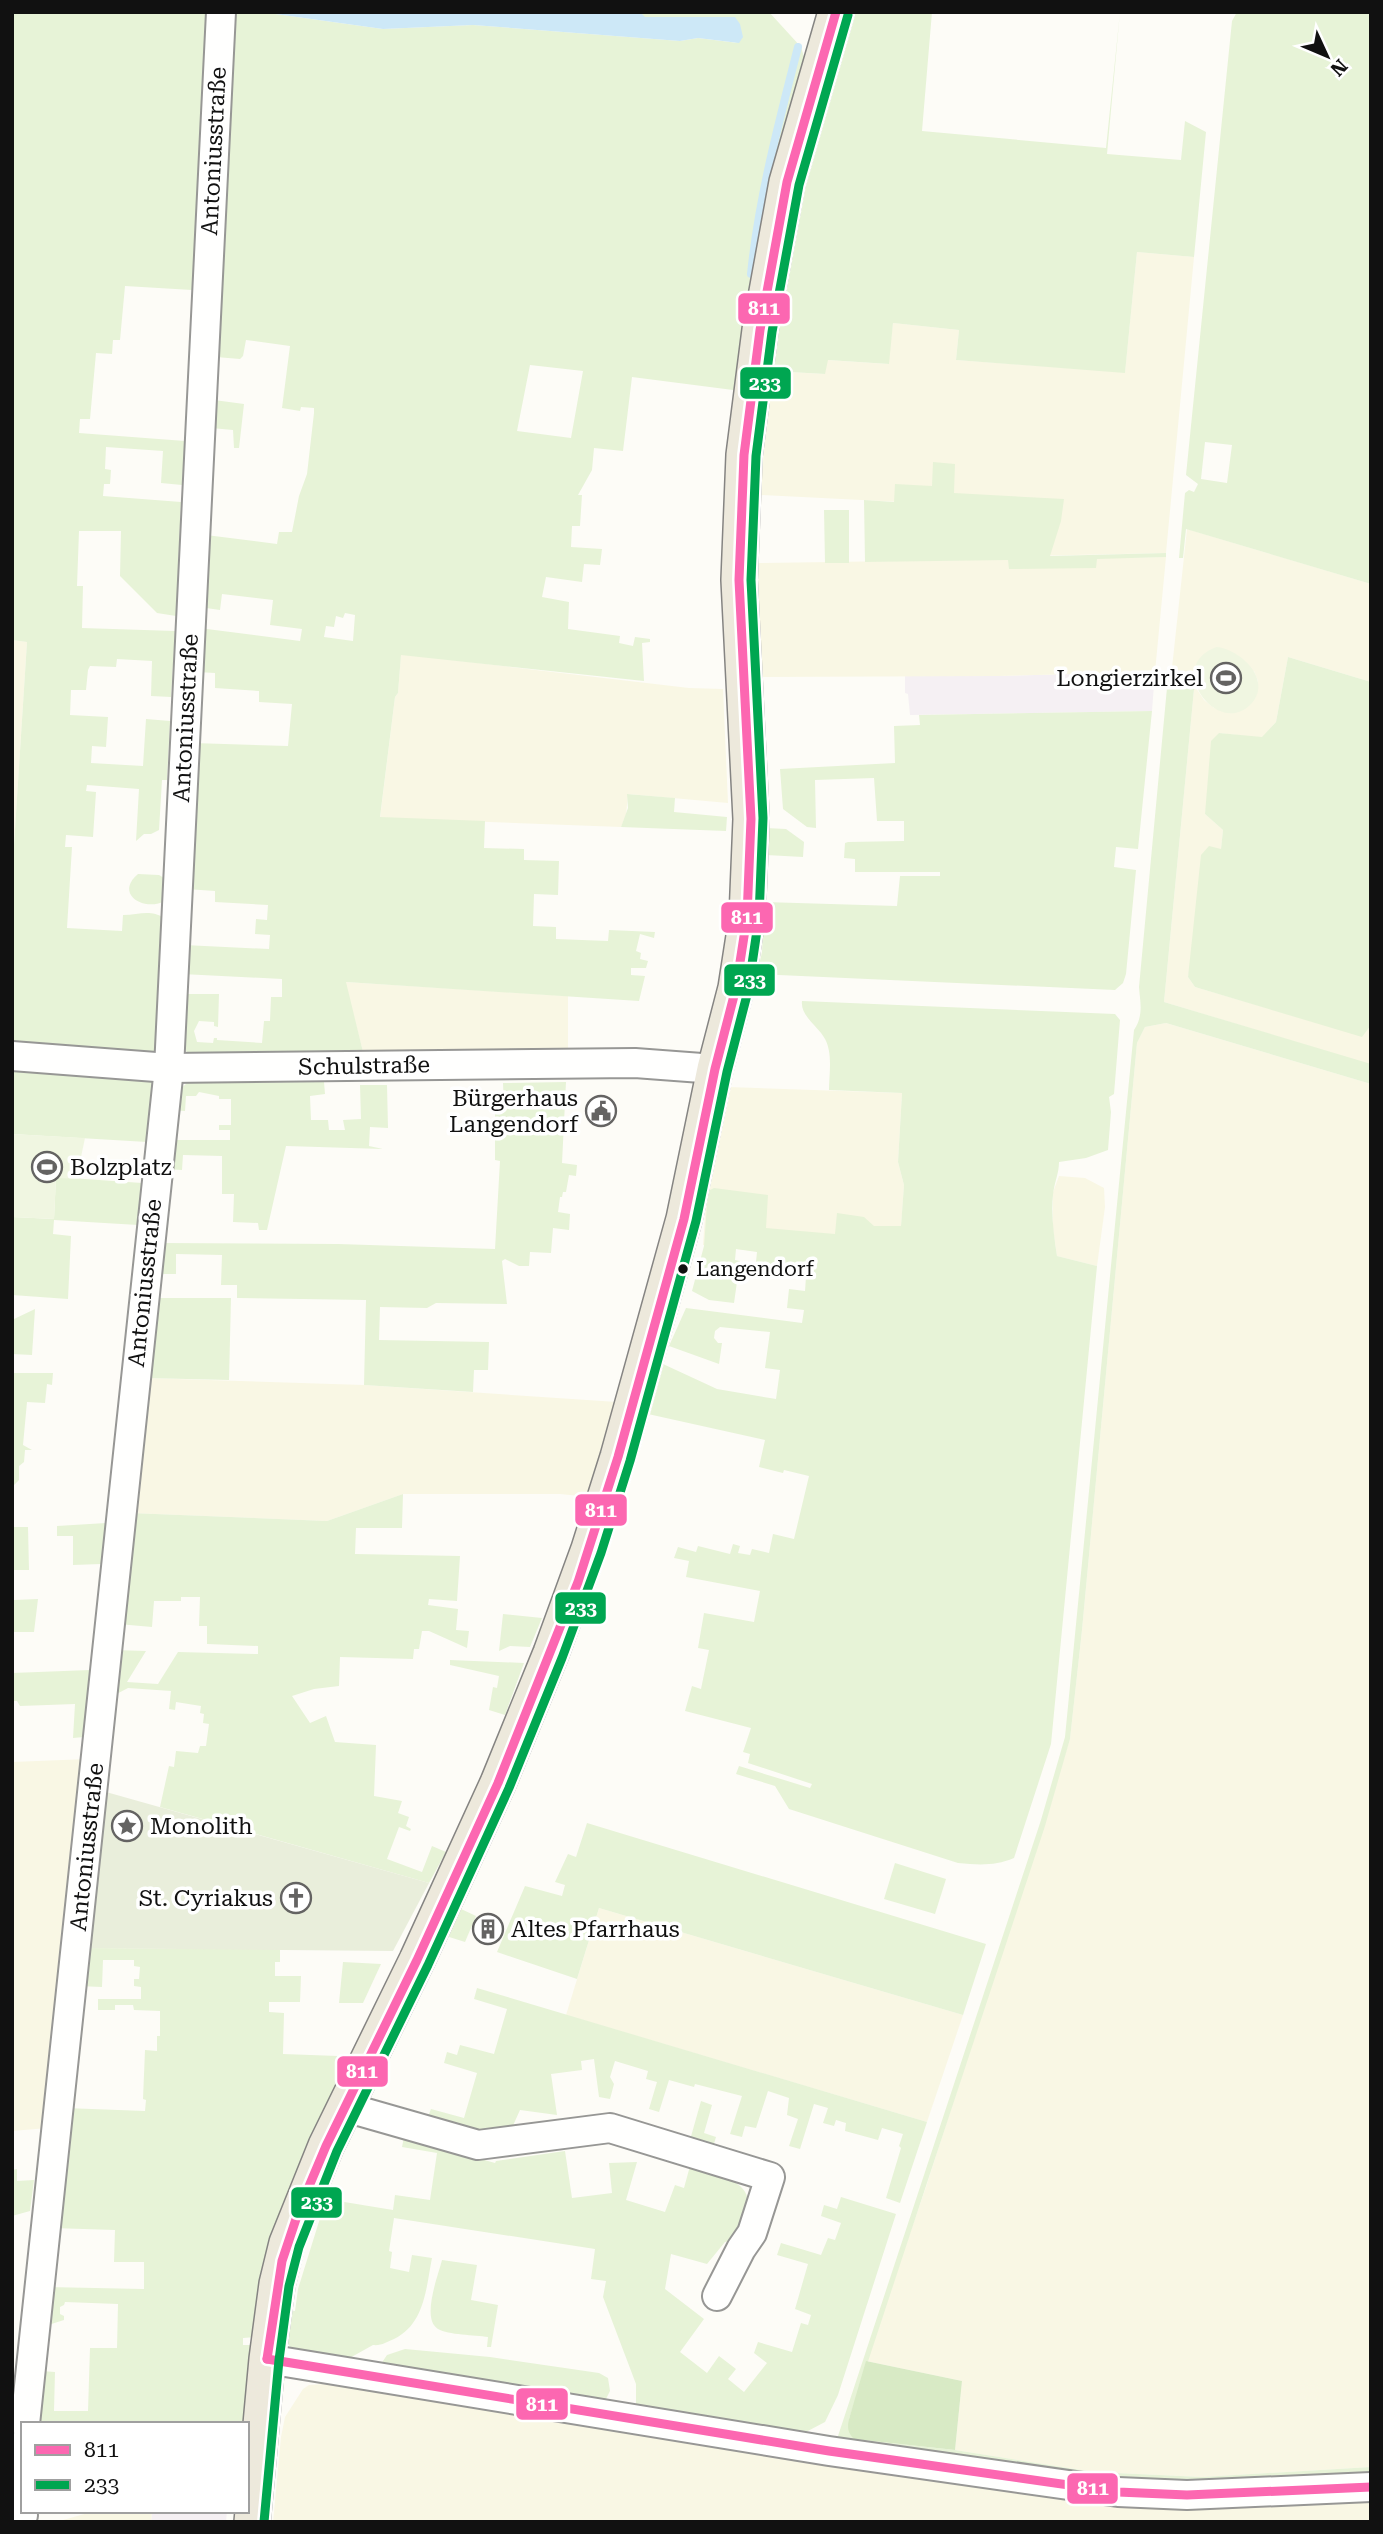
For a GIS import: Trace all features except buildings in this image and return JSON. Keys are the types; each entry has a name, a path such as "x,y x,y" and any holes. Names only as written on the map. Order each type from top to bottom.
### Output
{"main road":[{"path":"252,2522 252,2455 277,2284 287,2244 312,2178 422,1950 498,1783 578,1583 618,1457 694,1179 715,1069 742,958 751,858 749,771 739,614 740,512 744,455 760,330 787,182 836,12"}],"street":[{"name":"Antoniusstraße","path":"25,2422 169,1068 222,12"},
{"name":"Schulstraße","path":"12,1056 169,1068 635,1063 715,1069"},
{"path":"345,2107 478,2144 610,2128 770,2176 752,2233 717,2296"},
{"path":"267,2359 829,2451 1118,2492 1200,2495 1371,2487"},
{"path":"21,2464 21,2500"}],"shaded area":[{"path":"1137,252 1194,257 1166,553 943,558 941,504 760,495 771,371 824,374 827,360 888,364 893,323 959,330 956,360 1125,372"},
{"path":"1187,529 1371,584 1371,682 1288,657 1276,722 1262,738 1219,733 1205,814 1223,830 1221,850 1188,977 1195,987 1362,1036 1371,1025 1371,1065 1164,1002 1195,679 1171,677","holes":["1195,668 1254,671 1258,681 1257,692 1214,708 1196,688"]},
{"path":"1166,557 1155,672 761,677 758,563"},
{"path":"12,640 27,642 12,876"},
{"path":"401,654 689,688 723,689 728,803 628,794 626,815 621,827 380,818"},
{"path":"1155,672 1152,711 910,715 908,694 905,693 905,675 998,676"},
{"path":"345,982 568,996 568,1054 364,1056"},
{"path":"1166,1023 1371,1084 1371,2467 1202,2477 1094,2472 955,2450 962,2381 866,2361 926,2187 1070,1739 1137,1043 1145,1027"},
{"path":"728,1087 902,1093 898,1162 904,1185 901,1227 855,1263 703,1245 706,1201"},
{"path":"1059,1176 1085,1178 1104,1188 1105,1207 1097,1266 1057,1256 1053,1229 1053,1192"},
{"path":"145,1378 364,1385 617,1402 590,1497 560,1494 403,1494 327,1521 130,1513"},
{"path":"88,1759 48,2128 12,2131 12,1762"},
{"path":"599,1908 963,2015 927,2122 566,2015"},
{"path":"324,2384 1039,2495 1151,2508 1215,2509 1371,2500 1371,2522 273,2522 285,2417 303,2389 309,2385"},
{"path":"88,2513 152,2513 151,2522 56,2522"},
{"path":"152,2513 227,2513 226,2522 151,2522"}],"green space":[{"path":"12,12 215,12 198,286 192,290 125,286 120,340 113,340 112,354 96,353 90,419 80,419 79,433 185,441 182,485 161,483 163,451 106,447 105,469 111,470 110,484 104,484 103,496 181,502 176,616 157,613 120,576 121,531 79,531 77,586 83,586 82,628 175,631 171,697 151,696 152,661 117,659 116,667 90,666 86,690 71,690 70,715 108,717 106,747 92,746 91,763 143,766 146,719 170,721 167,780 162,780 159,830 144,834 136,841 139,789 87,785 86,791 96,792 93,837 66,835 65,847 72,847 67,928 122,931 123,915 149,913 164,918 164,1044 150,1056 12,1051 12,876 27,642 12,640"},
{"path":"226,12 261,12 383,29 473,25 680,41 698,38 738,43 644,17 640,12 769,12 801,47 805,60 771,171 739,392 632,377 623,451 594,448 592,470 578,495 582,495 580,526 572,526 571,547 602,549 600,565 584,564 582,582 546,577 542,597 569,602 568,629 620,636 619,643 633,646 635,637 650,639 650,642 642,643 644,681 401,655 398,693 395,697 380,817 485,821 484,848 524,849 524,860 559,861 558,895 534,894 533,926 556,927 556,939 608,941 609,930 655,932 654,938 640,934 636,951 641,953 640,959 648,961 646,968 631,968 631,975 645,976 639,1001 346,982 364,1056 197,1057 187,1052 179,1041 181,994 219,994 218,1027 214,1026 214,1022 199,1021 194,1031 197,1042 213,1043 214,1038 217,1038 262,1043 264,1021 270,1021 271,997 282,997 282,979 182,974 184,945 269,949 270,935 255,934 256,919 267,920 268,905 215,902 215,891 186,889 193,743 288,746 292,704 259,702 259,691 215,688 215,673 197,672 199,628 300,641 302,629 270,625 273,600 222,594 220,610 206,608 206,535 277,544 279,532 292,532 299,496 307,474 314,413 314,408 301,407 300,411 282,408 290,346 246,340 240,359 216,357","holes":["530,365 583,371 571,438 517,431","345,613 355,615 353,641 324,637 326,626 334,627 336,616 343,618"]},
{"path":"851,12 932,12 922,131 1106,148 1120,12 1107,154 1181,160 1185,121 1206,132 1194,257 1137,252 1125,373 956,360 959,330 893,323 889,364 828,360 825,374 772,371 776,325 792,235"},
{"path":"1237,12 1371,12 1371,584 1186,529 1183,558 1179,558 1185,493 1189,490 1194,492 1198,484 1186,475 1232,21","holes":["1205,442 1232,445 1227,483 1201,479"]},
{"path":"214,400 244,404 239,448 234,448 233,430 211,428"},
{"path":"933,462 955,464 954,493 1064,499 1061,521 1050,556 1166,553 1166,557 1097,559 1096,568 1009,569 1008,560 865,562 864,500 894,502 895,484 932,486"},
{"path":"824,510 849,510 849,563 825,563"},
{"name":"Longierzirkel","path":"1217,647 1236,654 1256,676 1257,695 1251,704 1238,712 1224,712 1212,706 1201,695 1195,682 1195,668 1202,656"},
{"path":"1288,657 1371,682 1371,1025 1362,1037 1195,987 1188,977 1201,855 1209,846 1221,849 1223,830 1205,814 1211,741 1219,733 1262,737 1276,722"},
{"path":"1168,677 1195,679 1164,1002 1371,1064 1371,1084 1166,1023 1145,1027 1137,1043 1070,1739 1045,1826 849,2419 854,2439 955,2450 1094,2472 1202,2477 1371,2467 1371,2480 1165,2489 839,2442 838,2436 1041,1820 1065,1737 1134,1030 1140,1014 1139,987"},
{"path":"1152,711 1138,849 1116,847 1114,867 1136,870 1126,974 1123,983 1115,990 757,974 762,952 764,902 897,906 900,876 940,876 940,872 855,872 855,859 844,858 845,843 848,842 904,841 904,821 877,821 874,778 815,780 816,828 807,827 783,809 780,769 895,763 894,726 920,725 919,715"},
{"path":"627,794 675,798 674,812 727,817 726,831 621,827 628,808"},
{"path":"766,828 786,829 804,842 803,857 766,855"},
{"path":"138,874 159,875 164,878 165,901 157,904 141,903 130,894 131,881"},
{"path":"802,1001 1115,1014 1120,1020 1114,1094 1109,1097 1111,1112 1108,1150 1086,1158 1059,1162 1052,1203 1057,1256 1097,1266 1051,1744 1014,1858 993,1864 958,1863 789,1809 775,1786 736,1774 739,1766 810,1788 812,1784 748,1763 750,1754 743,1752 751,1728 685,1711 692,1686 701,1689 709,1650 698,1648 704,1613 754,1622 760,1591 686,1577 689,1561 674,1558 678,1547 696,1552 698,1546 730,1554 733,1544 740,1546 738,1553 750,1555 752,1549 769,1553 773,1534 794,1539 809,1476 759,1467 765,1440 648,1414 663,1364 717,1389 776,1399 780,1370 765,1368 770,1332 720,1327 715,1331 714,1338 718,1343 722,1343 719,1364 669,1346 686,1308 802,1323 804,1310 787,1308 789,1289 805,1291 806,1277 800,1268 756,1262 757,1252 736,1249 735,1260 740,1261 734,1303 709,1300 692,1291 704,1246 708,1191 714,1188 768,1195 766,1228 835,1234 837,1213 864,1217 874,1226 901,1226 904,1185 898,1162 902,1093 829,1090 830,1058 827,1045 804,1012"},
{"path":"12,1062 152,1080 147,1142 12,1134"},
{"path":"324,1082 325,1094 310,1096 311,1120 328,1120 329,1130 345,1130 343,1120 361,1119 360,1085 387,1085 388,1128 370,1127 369,1146 383,1149 286,1146 267,1230 259,1230 258,1223 233,1222 234,1194 222,1194 222,1156 183,1155 182,1170 165,1169 169,1140 230,1140 230,1130 219,1130 219,1125 231,1125 231,1099 219,1099 219,1096 199,1092 196,1096 186,1096 185,1111 172,1110 174,1095 187,1083"},
{"path":"566,1082 562,1163 577,1165 576,1176 569,1175 566,1192 560,1197 558,1212 570,1214 569,1230 553,1228 551,1253 530,1252 529,1266 519,1266 505,1259 502,1261 507,1304 436,1303 427,1308 380,1307 379,1340 489,1342 488,1370 474,1370 473,1392 364,1385 366,1300 237,1298 237,1285 221,1285 222,1255 176,1254 176,1274 162,1274 155,1270 159,1243 338,1244 495,1249 500,1161 495,1160 495,1107 504,1107 503,1083"},
{"name":"Bolzplatz","path":"12,1134 85,1138 81,1157 81,1179 56,1178 54,1219 12,1217"},
{"path":"56,1177 142,1183 138,1225 54,1220 53,1234 71,1236 68,1299 12,1295 12,1217 54,1219"},
{"path":"152,1298 231,1298 229,1380 145,1378"},
{"path":"35,1309 32,1355 12,1354 12,1320"},
{"path":"12,1373 53,1373 52,1385 47,1384 45,1403 27,1402 23,1445 32,1450 25,1450 24,1462 19,1466 19,1480 12,1487"},
{"path":"403,1494 402,1528 356,1528 355,1554 460,1556 457,1601 429,1599 428,1605 458,1609 456,1630 469,1631 467,1648 429,1631 422,1631 419,1649 414,1649 413,1659 340,1657 339,1686 314,1689 292,1696 310,1723 326,1716 335,1742 376,1745 374,1796 402,1801 398,1813 409,1817 406,1826 411,1829 410,1831 399,1827 387,1859 422,1872 432,1846 446,1852 429,1883 160,1807 169,1766 174,1767 176,1751 198,1753 200,1746 206,1746 209,1724 203,1723 201,1706 176,1702 175,1710 169,1709 171,1691 128,1688 109,1698 114,1650 146,1651 127,1682 158,1684 178,1652 258,1654 258,1646 207,1644 207,1626 199,1626 200,1597 181,1597 181,1601 154,1601 152,1627 118,1624 130,1513 327,1521"},
{"path":"106,1523 101,1564 73,1565 73,1536 57,1536 57,1526"},
{"path":"12,1527 28,1527 29,1570 12,1570"},
{"path":"12,1585 14,1600 38,1599 34,1632 12,1632"},
{"path":"503,1614 542,1618 530,1647 510,1646 499,1651"},
{"path":"450,1660 524,1663 505,1715 489,1710 493,1687 497,1688 499,1676 450,1665"},
{"path":"90,1670 84,1737 73,1738 75,1704 20,1706 17,1701 12,1701 12,1673"},
{"path":"99,1790 429,1883 393,1951 83,1948"},
{"path":"587,1823 986,1944 963,2015 599,1908 577,1979 497,1952 525,1886 562,1896 565,1885 555,1882 568,1854 576,1857"},
{"path":"895,1863 946,1879 935,1914 884,1899"},
{"path":"459,1908 476,1916 465,1942 446,1936"},
{"path":"82,1948 280,1949 280,1962 275,1962 275,1976 301,1976 300,2002 269,2002 269,2012 284,2013 283,2054 338,2056 352,2062 279,2214 271,2238 256,2337 243,2338 243,2345 256,2345 245,2422 32,2422 41,2371 55,2372 54,2411 88,2411 90,2348 117,2348 118,2304 65,2302 60,2307 64,2320 42,2327 46,2287 144,2289 144,2262 114,2262 115,2230 52,2228 65,2108 145,2111 145,2050 157,2051 157,2036 160,2036 160,2011 134,2010 133,2005 115,2005 115,2010 98,2010 98,1999 141,1999 141,1987 134,1986 134,1979 139,1979 140,1967 134,1966 134,1960 103,1960 102,1987 78,1986"},
{"path":"343,1962 381,1964 363,2003 339,2003"},
{"path":"477,1988 927,2122 900,2203 886,2198 903,2134 882,2128 878,2140 845,2131 846,2123 836,2120 834,2126 823,2123 828,2108 814,2104 800,2149 789,2146 798,2119 787,2115 789,2098 768,2091 756,2128 745,2126 742,2137 730,2134 742,2096 669,2080 659,2112 649,2109 657,2082 646,2079 648,2071 615,2061 610,2077 614,2084 610,2099 599,2097 594,2059 581,2061 582,2070 551,2074 557,2115 520,2110 511,2130 480,2135 427,2119 431,2109 464,2118 477,2073 444,2063 447,2052 457,2055 460,2045 494,2054 507,2009 474,1999"},
{"path":"701,2101 712,2105 704,2133 716,2137 713,2147 690,2140"},
{"path":"404,2137 495,2163 565,2151 572,2198 612,2193 609,2163 637,2162 626,2200 665,2212 675,2185 684,2188 690,2166 722,2176 743,2188 747,2197 747,2208 742,2223 730,2241 725,2242 707,2264 671,2254 665,2289 704,2319 680,2352 707,2373 719,2356 736,2369 728,2379 744,2392 767,2363 754,2353 758,2342 792,2352 801,2323 808,2325 811,2315 795,2309 808,2264 777,2255 781,2243 821,2255 828,2238 835,2240 841,2223 821,2216 824,2205 837,2209 841,2197 896,2214 838,2395 825,2422 804,2433 636,2413 636,2384 603,2297 606,2281 591,2279 595,2249 394,2218 389,2251 392,2252 390,2268 409,2272 412,2255 432,2258 426,2293 412,2324 394,2339 373,2345 339,2364 292,2350 284,2337 289,2310 295,2311 298,2289 326,2199 393,2210 395,2195 430,2200 437,2153 402,2147"},
{"path":"17,2169 17,2181 34,2180 30,2211 12,2216 12,2170"},
{"path":"442,2260 477,2265 471,2300 498,2305 491,2347 487,2347 488,2337 448,2332 433,2324 432,2297"},
{"path":"405,2349 490,2357 599,2373 608,2378 610,2391 604,2403 381,2364 387,2355"},
{"path":"866,2361 962,2381 955,2450 854,2439 849,2432 848,2422"}],"water":[{"path":"261,12 640,12 645,17 735,17 743,37 739,43 698,38 680,41 473,25 383,29"}],"waterway":[{"path":"751,274 764,188 798,47"}],"transit line":[{"name":"811","path":"267,2359 282,2261 299,2210 326,2146 417,1960 498,1783 578,1582 618,1457 684,1219 715,1069 736,988 747,917 751,819 739,580 744,455 760,330 787,182 836,12"},
{"name":"233","path":"264,2522 279,2360 289,2286 299,2247 337,2151 428,1965 509,1788 562,1658 601,1553 630,1461 696,1221 727,1072 748,991 759,917 763,818 751,580 756,456 772,332 799,185 848,15"},
{"name":"811","path":"267,2359 829,2451 1118,2492 1187,2495 1371,2487"}],"place":[{"name":"Longierzirkel","path":"1226,678"},
{"name":"Bürgerhaus Langendorf","path":"601,1111"},
{"name":"Bolzplatz","path":"47,1167"},
{"name":"Langendorf","path":"683,1269"},
{"name":"Monolith","path":"127,1826"},
{"name":"St. Cyriakus","path":"296,1898"},
{"name":"Altes Pfarrhaus","path":"488,1929"}]}
